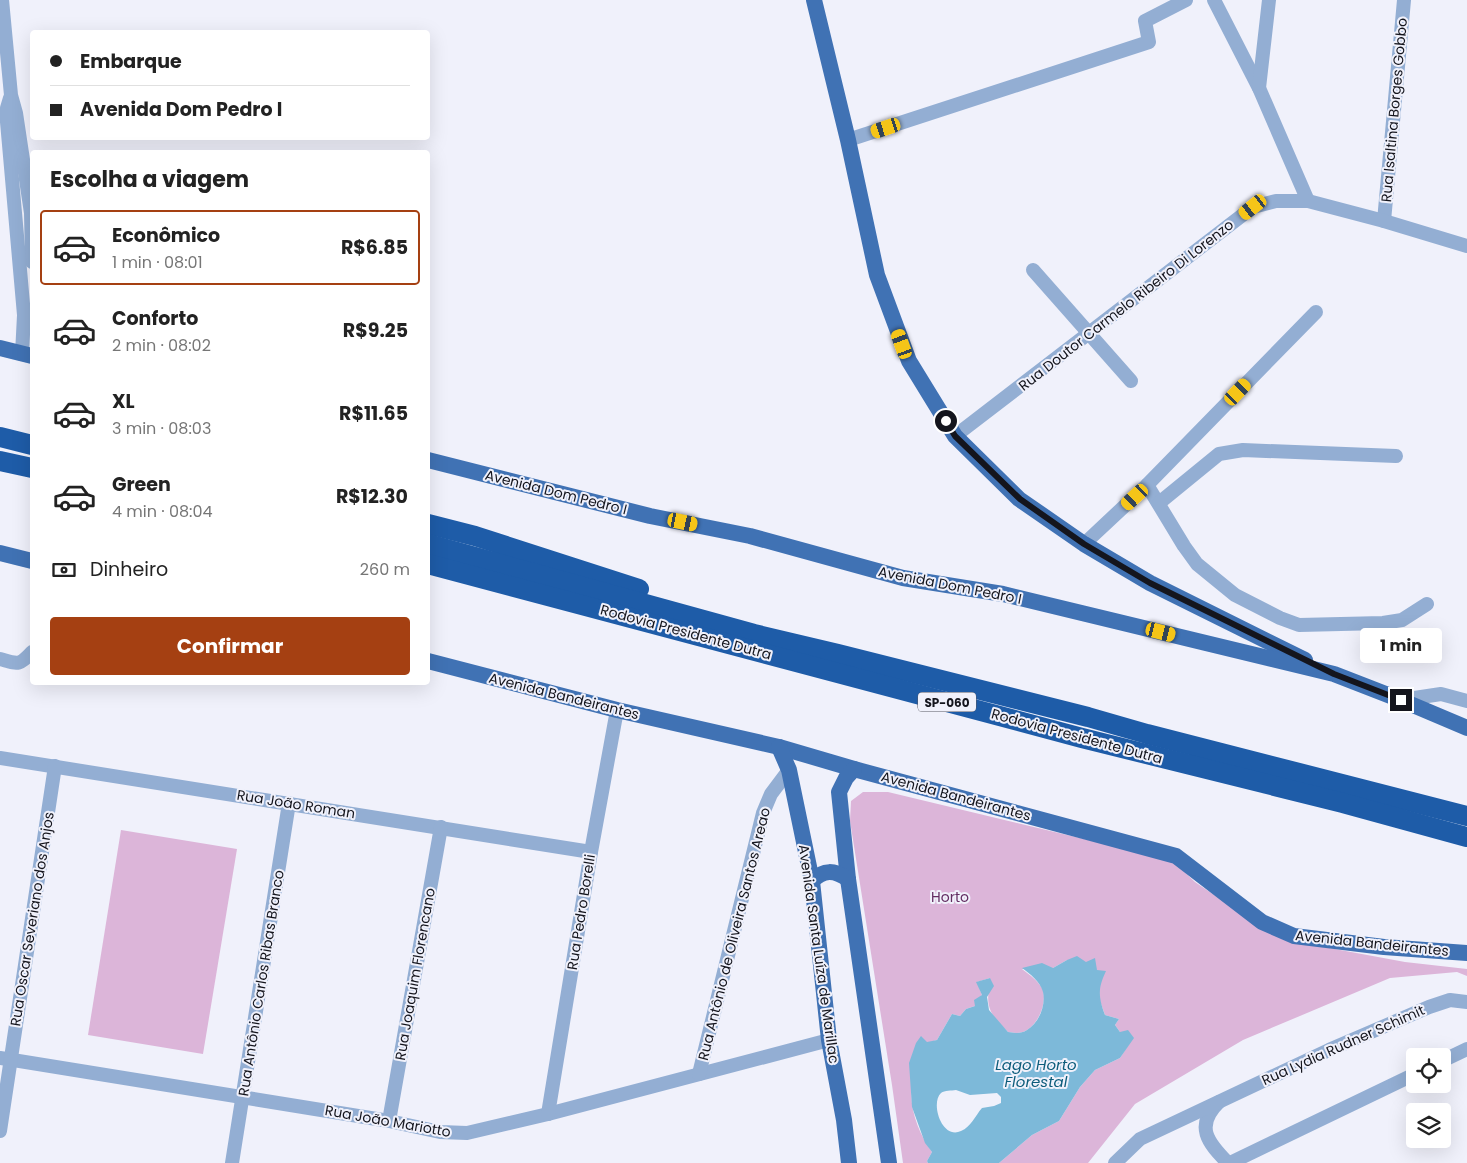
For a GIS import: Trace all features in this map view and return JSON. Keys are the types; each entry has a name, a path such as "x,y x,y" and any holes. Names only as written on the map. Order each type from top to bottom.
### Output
{"highway":[{"path":"0,437 30,444"},
{"path":"0,461 30,468"},
{"path":"430,524 476,536 838,654"},
{"name":"Rodovia Presidente Dutra","path":"430,545 754,634 1467,816"},
{"name":"Rodovia Presidente Dutra","path":"430,565 1073,736 1333,801 1467,837"}],"main road":[{"path":"814,0 880,284 909,361 955,436 1020,499 1084,544 1150,583 1334,674"},
{"path":"0,348 27,355"},
{"name":"Avenida Dom Pedro I","path":"430,461 650,516 750,536 903,578 1003,594 1334,674 1467,728"},
{"path":"0,553 30,560"},
{"name":"Avenida Bandeirantes","path":"430,662 618,710 779,747 1176,856 1262,922 1294,936 1384,947 1467,953"},
{"name":"Avenida Santa Luíza de Marillac","path":"779,747 789,770 812,881 829,1040 844,1120 849,1163"},
{"path":"854,769 846,778 839,792 848,879 889,1163"},
{"path":"812,881 818,875 829,871 839,873 848,879"}],"street":[{"path":"2,0 11,95 16,112 30,201"},
{"path":"848,140 1149,42 1145,20 1186,0"},
{"path":"1214,0 1259,88 1308,201"},
{"path":"1259,88 1269,0"},
{"name":"Rua Isaltina Borges Gobbo","path":"1384,221 1404,0"},
{"path":"11,95 7,108 7,122 27,355"},
{"name":"Rua Doutor Carmelo Ribeiro Di Lorenzo","path":"955,436 1253,207 1276,201 1308,201 1467,246"},
{"path":"14,208 30,213"},
{"path":"1033,270 1131,381"},
{"path":"1084,544 1147,485 1316,312"},
{"path":"1159,503 1219,454 1243,450 1396,456"},
{"path":"1147,485 1197,564 1234,595 1280,618 1300,625 1383,623 1402,620 1427,604"},
{"path":"0,658 17,663 24,661 30,654"},
{"path":"1401,700 1441,694 1467,701"},
{"name":"Rua Pedro Borelli","path":"548,1114 591,852 618,710"},
{"name":"Rua João Roman","path":"0,758 591,852"},
{"name":"Rua Oscar Severiano dos Anjos","path":"0,1131 5,1059 56,766"},
{"name":"Rua Antônio de Oliveira Santos Areao","path":"699,1074 762,813 771,794 789,770"},
{"name":"Rua Antônio Carlos Ribas Branco","path":"232,1163 289,803"},
{"name":"Rua Joaquim Florencano","path":"389,1121 441,827"},
{"name":"Rua Lydia Rudner Schimit","path":"1115,1163 1140,1139 1329,1050 1429,1007 1450,1000 1467,1002"},
{"name":"Rua João Mariotto","path":"5,1059 389,1121 440,1132 467,1133 548,1114 829,1040"},
{"path":"1451,1057 1467,1050"},
{"path":"1221,1100 1209,1112 1205,1132 1213,1148 1229,1163 1406,1078"}],"green space":[{"name":"Horto","path":"863,792 888,792 1172,860 1195,882 1266,930 1297,942 1405,962 1467,969 1467,976 1457,972 1390,978 1243,1040 1135,1104 1088,1163 999,1163 1032,1135 1059,1121 1080,1087 1095,1070 1120,1058 1133,1038 1120,1032 1115,1025 1119,1019 1105,1015 1100,1001 1097,970 1086,962 1067,960 1053,968 1022,969 1040,985 1044,993 1044,999 1039,1017 1031,1027 1020,1033 1008,1032 992,1013 988,1002 990,978 977,982 982,995 975,1006 966,1009 960,1016 952,1014 937,1040 927,1043 916,1070 911,1095 916,1121 932,1152 927,1161 928,1163 903,1163 850,821 851,801"},
{"path":"121,830 237,849 203,1054 88,1035"}],"water":[{"name":"Lago Horto Florestal","path":"1077,956 1086,962 1095,958 1097,970 1106,971 1101,982 1100,992 1105,1015 1119,1019 1115,1025 1120,1032 1128,1030 1134,1038 1120,1058 1095,1070 1080,1087 1059,1121 1032,1135 999,1163 928,1163 927,1161 932,1152 925,1143 912,1107 909,1063 916,1043 921,1036 927,1042 937,1040 952,1014 960,1016 966,1009 975,1006 974,1000 982,995 976,982 990,978 994,986 987,997 989,1010 1008,1032 1018,1033 1025,1031 1035,1023 1041,1013 1044,997 1042,988 1037,981 1022,968 1042,963 1053,968","holes":["956,1090 970,1095 997,1093 1001,1097 1001,1103 982,1108 970,1124 961,1131 954,1132 948,1130 943,1126 937,1112 938,1098 941,1093"]}],"route":[{"path":"946,421 955,436 1020,499 1084,544 1150,583 1334,674 1401,700"}]}
